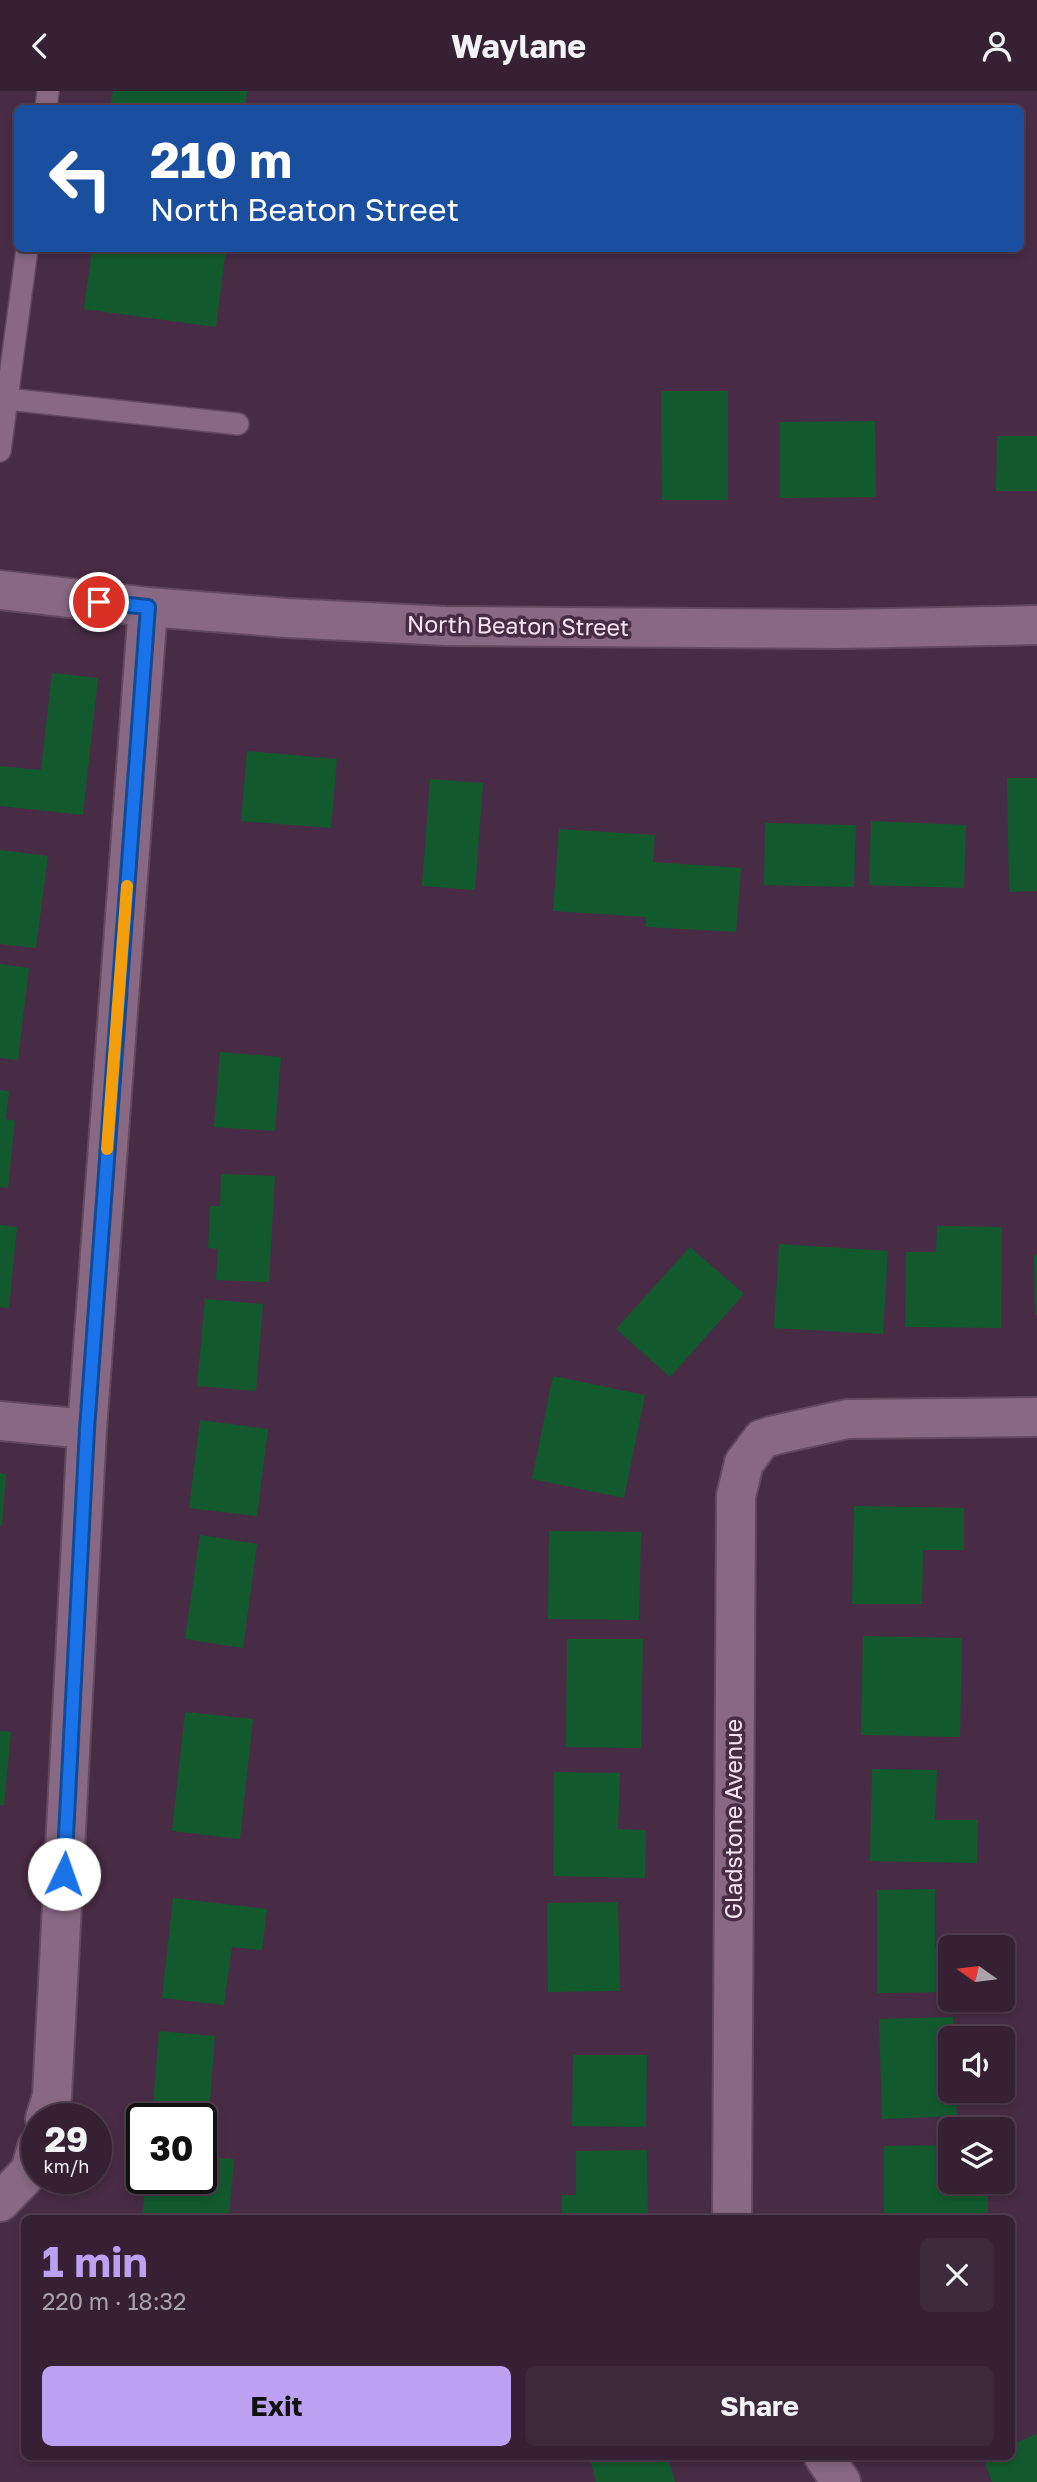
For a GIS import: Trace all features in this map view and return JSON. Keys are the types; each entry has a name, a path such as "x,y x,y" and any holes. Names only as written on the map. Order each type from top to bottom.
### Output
{"street":[{"name":"North Beaton Street","path":"0,590 148,607 287,618 446,626 839,629 1037,625"},
{"path":"50,2103 87,1429 148,607"},
{"name":"Gladstone Avenue","path":"732,2215 736,1496 744,1463 762,1439 847,1419 1037,1417"},
{"path":"0,1421 87,1429"},
{"path":"0,2202 21,2180"},
{"path":"826,2460 841,2482"}],"lane":[{"path":"0,450 27,252"},
{"path":"7,399 238,424"}],"building":[{"path":"113,91 247,91 245,105 111,105"},
{"path":"92,252 226,252 216,327 84,309"},
{"path":"661,391 728,391 728,500 662,500"},
{"path":"875,421 876,497 780,498 780,422"},
{"path":"997,436 1037,436 1037,491 996,491"},
{"path":"52,673 98,678 83,815 0,806 0,766 41,770"},
{"path":"247,751 337,759 331,828 241,821"},
{"path":"1007,778 1037,778 1037,891 1009,892"},
{"path":"430,779 483,783 475,890 422,886"},
{"path":"871,821 966,825 964,888 869,885"},
{"path":"765,823 856,825 854,887 764,885"},
{"path":"559,829 655,835 653,862 741,868 736,932 646,927 646,917 553,911"},
{"path":"0,850 48,856 36,948 0,944"},
{"path":"0,964 29,968 18,1060 0,1058"},
{"path":"220,1052 281,1057 275,1131 214,1127"},
{"path":"0,1090 9,1091 6,1119 15,1121 8,1188 0,1187"},
{"path":"221,1174 275,1176 269,1282 216,1280 218,1249 208,1248 210,1206 220,1206"},
{"path":"0,1225 17,1227 9,1308 0,1307"},
{"path":"937,1226 1002,1227 1001,1328 905,1327 906,1252 936,1252"},
{"path":"779,1244 888,1251 883,1334 774,1328"},
{"path":"690,1247 744,1294 670,1377 616,1329"},
{"path":"1034,1254 1037,1254 1037,1315 1035,1315"},
{"path":"205,1299 263,1304 256,1391 197,1386"},
{"path":"553,1376 645,1395 624,1498 532,1479"},
{"path":"200,1420 268,1429 257,1516 189,1508"},
{"path":"0,1473 6,1474 2,1526 0,1525"},
{"path":"854,1506 964,1508 964,1550 923,1550 922,1604 852,1604"},
{"path":"549,1531 641,1532 639,1620 548,1619"},
{"path":"200,1535 257,1544 243,1648 185,1639"},
{"path":"863,1636 962,1638 960,1737 861,1735"},
{"path":"567,1639 643,1639 641,1748 566,1747"},
{"path":"185,1712 253,1719 240,1839 172,1831"},
{"path":"0,1731 11,1732 4,1805 0,1805"},
{"path":"872,1769 937,1770 935,1820 978,1820 977,1863 870,1861"},
{"path":"554,1772 620,1773 618,1829 646,1830 645,1878 553,1876"},
{"path":"935,1889 938,1992 877,1993 877,1890"},
{"path":"173,1898 267,1909 262,1950 232,1947 224,2005 162,1998"},
{"path":"618,1902 620,1991 548,1992 547,1903"},
{"path":"953,2017 953,2026 938,2026 938,2103 956,2103 957,2116 882,2119 879,2019"},
{"path":"159,2031 215,2036 210,2103 153,2103"},
{"path":"573,2055 647,2055 646,2127 572,2126"},
{"path":"938,2145 938,2194 988,2194 988,2215 884,2215 884,2146"},
{"path":"647,2150 648,2215 562,2215 562,2195 576,2195 576,2151"},
{"path":"217,2158 234,2159 229,2215 142,2215 144,2194 217,2194"},
{"path":"1037,2434 1037,2482 992,2482 984,2460 1015,2460 1015,2443"},
{"path":"590,2460 669,2460 675,2482 596,2482"}],"slow traffic":[{"path":"107,1149 127,886"}],"route":[{"path":"64,1874 87,1429 148,607 99,602"}]}
